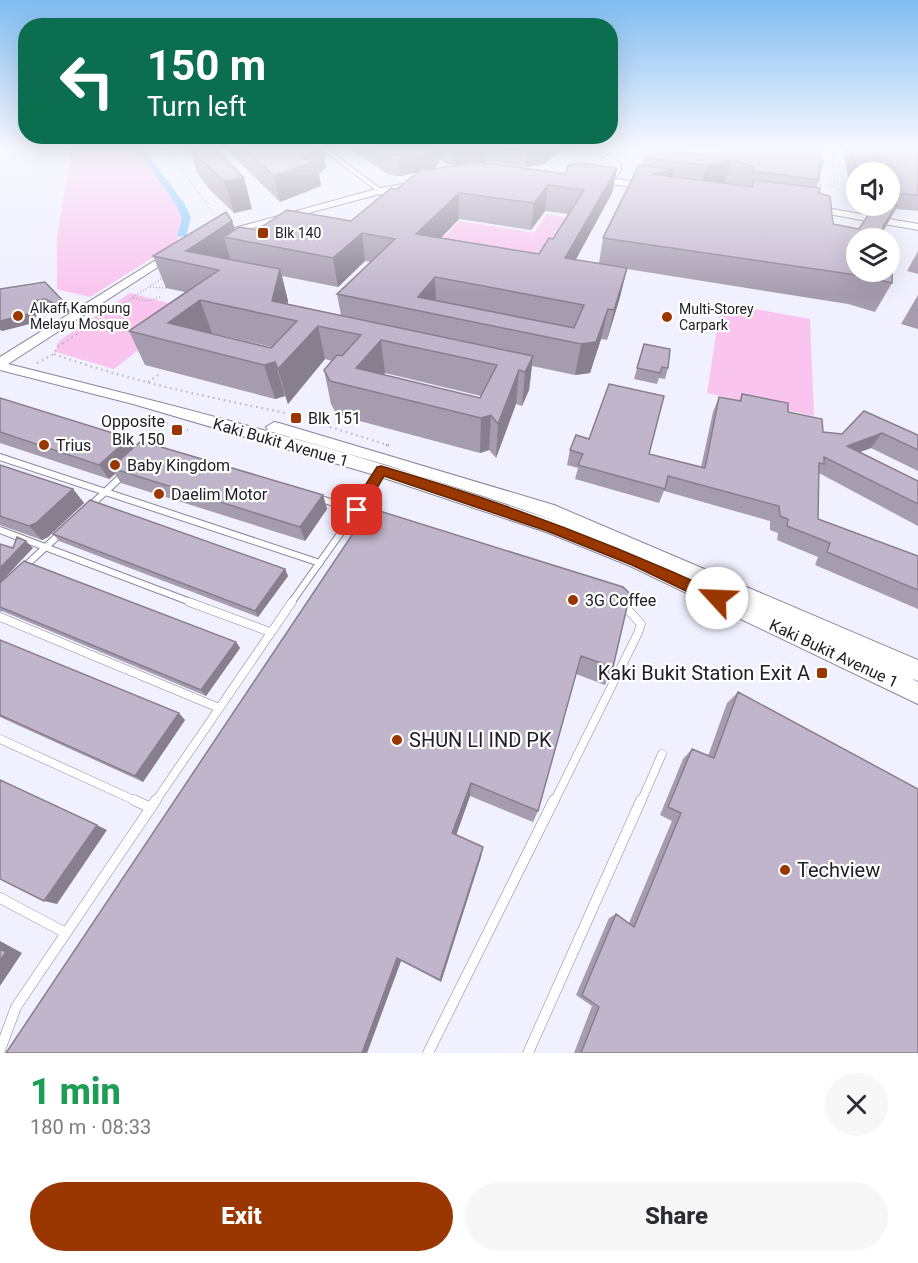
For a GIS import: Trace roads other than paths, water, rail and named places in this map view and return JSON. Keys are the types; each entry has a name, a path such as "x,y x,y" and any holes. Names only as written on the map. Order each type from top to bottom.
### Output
{"main road":[{"path":"207,240 370,195"},
{"path":"795,208 918,229"},
{"path":"187,250 6,363 46,335 187,250"},
{"path":"0,347 46,335"},
{"name":"Kaki Bukit Avenue 1","path":"6,363 381,471 552,527 637,561 918,693"},
{"name":"Kaki Bukit Avenue 1","path":"6,363 165,396 387,459 548,510 918,671"}],"lane":[{"path":"0,457 320,563"},
{"path":"80,515 131,467"},
{"path":"0,1050 16,1007 270,632 357,510 381,471"},
{"path":"311,496 380,518"},
{"path":"14,577 71,523"},
{"path":"0,530 270,632"},
{"path":"428,1053 638,633 641,624 614,596"},
{"path":"0,617 219,708"},
{"path":"0,739 151,808"},
{"path":"528,1053 662,754"},
{"path":"0,898 66,933"}],"water":[{"path":"170,195 178,195 191,218 186,236 177,237 182,219"}],"place":[{"name":"Blk 140","path":"263,233"},
{"name":"Alkaff Kampung Melayu Mosque","path":"18,316"},
{"name":"Multi-Storey Carpark","path":"667,317"},
{"name":"Blk 151","path":"296,418"},
{"name":"Opposite Blk 150","path":"177,430"},
{"name":"Trius","path":"44,445"},
{"name":"Baby Kingdom","path":"115,465"},
{"name":"Daelim Motor","path":"159,494"},
{"name":"3G Coffee","path":"573,600"},
{"name":"Kaki Bukit Station Exit A","path":"822,673"},
{"name":"SHUN LI IND PK","path":"397,740"},
{"name":"Techview","path":"785,870"}]}
